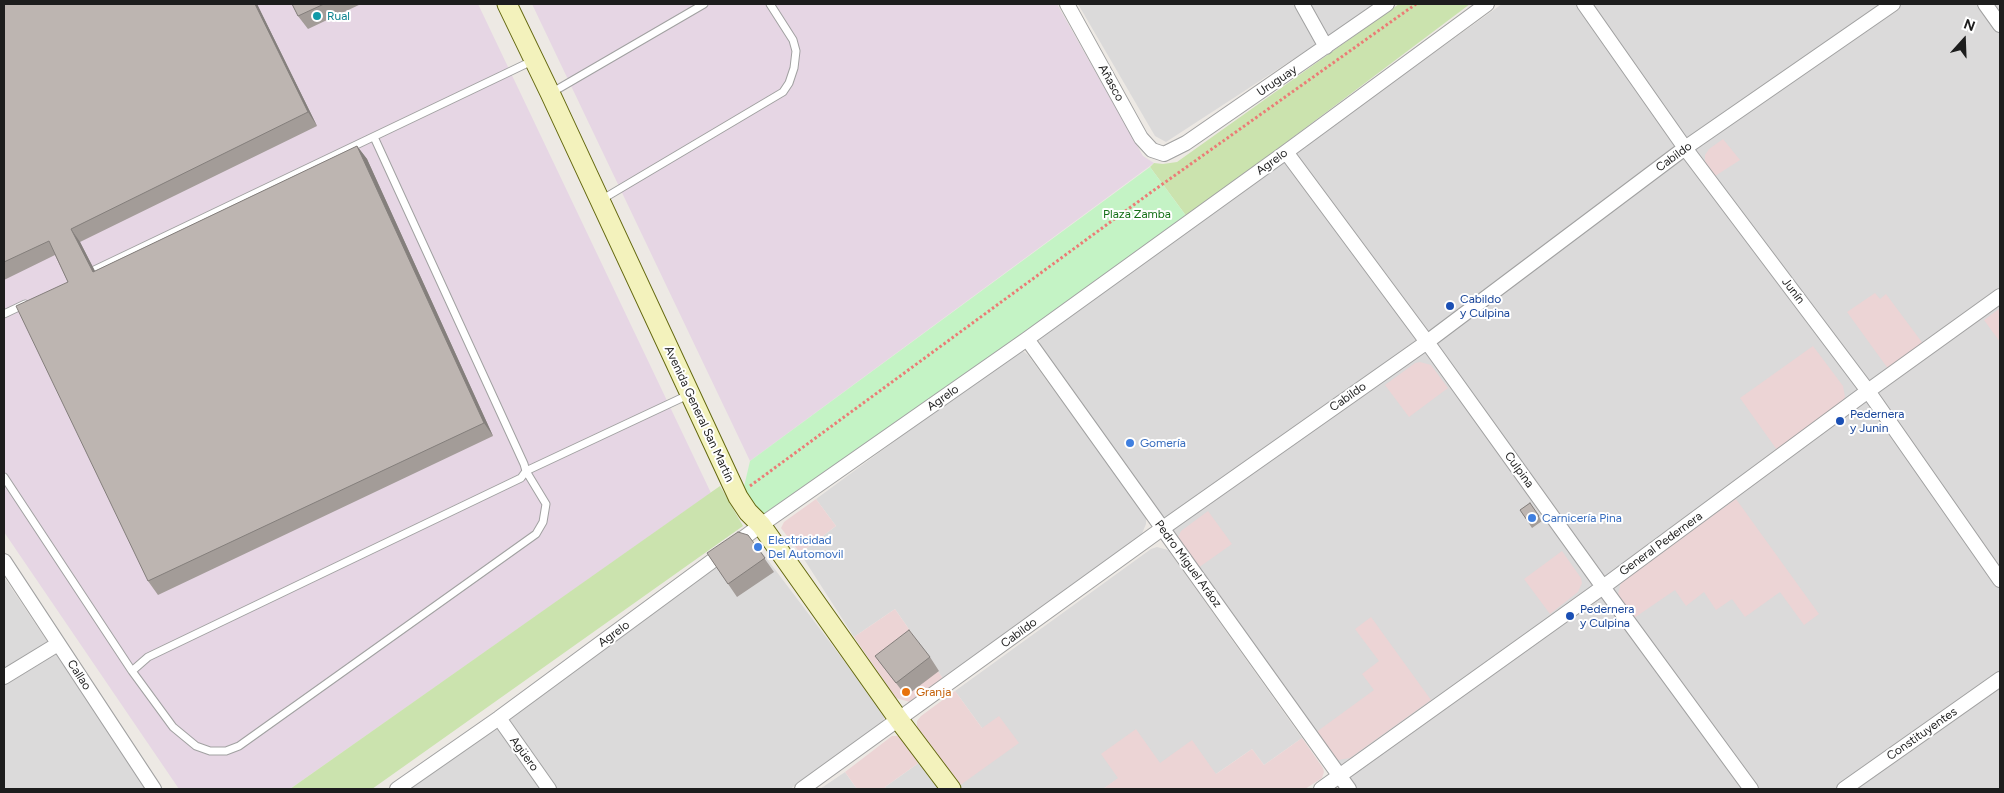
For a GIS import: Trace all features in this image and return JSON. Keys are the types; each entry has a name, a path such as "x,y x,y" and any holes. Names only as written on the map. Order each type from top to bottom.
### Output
{"street":[{"name":"Avenida General San Martín","path":"507,4 535,60 738,497 951,789"},
{"name":"Añasco","path":"1067,4 1141,138 1152,150 1164,154"},
{"path":"1302,4 1326,47"},
{"name":"Uruguay","path":"1164,154 1186,143 1387,4"},
{"name":"Agrelo","path":"397,789 499,718 760,525 1027,339 1487,4"},
{"name":"Junín","path":"1584,4 1686,148 1868,391 2000,580"},
{"name":"Cabildo","path":"802,789 1163,528 1427,342 1686,148 1893,4"},
{"path":"1985,4 2000,25"},
{"name":"Culpina","path":"1286,152 1427,342 1751,789"},
{"name":"General Pedernera","path":"1321,789 1603,587 2000,296"},
{"name":"Pedro Miguel Aráoz","path":"1027,339 1349,789"},
{"name":"Callao","path":"4,561 154,789"},
{"path":"4,677 58,644"},
{"name":"Constituyentes","path":"1844,789 2000,678"},
{"name":"Agüero","path":"499,718 549,789"}],"lane":[{"path":"550,93 704,4"},
{"path":"600,201 782,92 789,84 794,68 796,51 793,40 770,4"},
{"path":"83,276 535,60"},
{"path":"4,477 132,671 173,727 196,746 210,751 226,752 239,746 536,534 543,522 546,504 526,471 374,137"},
{"path":"4,314 30,301"},
{"path":"132,671 148,657 521,478 526,471 690,394"}],"path":[{"path":"744,490 1150,193 1416,4"}],"shaded area":[{"path":"4,4 478,4 711,493 290,789 179,789 4,532"},
{"path":"532,4 1057,4 1143,156 1154,163 750,461"},
{"path":"1078,4 1378,4 1166,142 1155,136"},
{"path":"1502,4 2000,4 2000,789 1355,789 1040,344 1039,338 1043,333"},
{"path":"1723,139 1740,160 1712,178 1705,167 1705,155 1709,149"},
{"path":"1875,293 1880,299 1886,294 1924,345 1889,370 1847,312"},
{"path":"2000,308 2000,342 1984,320"},
{"path":"1813,346 1843,386 1845,397 1838,408 1777,450 1740,398"},
{"path":"1017,351 1023,351 1028,355 1146,517 1146,524 1141,536 944,680 895,609 854,637 800,553 836,526 816,499"},
{"path":"1420,362 1431,365 1448,388 1409,417 1385,385 1415,363"},
{"path":"816,499 836,526 800,553 781,528 784,522"},
{"path":"1736,499 1819,614 1804,625 1780,592 1745,617 1732,599 1716,610 1704,592 1686,606 1675,590 1634,618 1618,595 1621,581"},
{"path":"1208,511 1232,544 1198,568 1178,537 1181,531"},
{"path":"747,545 758,547 885,715 882,725 790,789 404,789"},
{"path":"1157,547 1168,550 1302,738 1264,765 1252,749 1216,774 1160,763 1118,779 1103,789 961,789 959,786 982,728 955,691 1151,549"},
{"path":"1562,551 1581,578 1582,583 1578,592 1550,614 1524,579"},
{"path":"4,577 43,635 147,789 4,789"},
{"path":"895,609 944,680 910,702 896,698 854,637"},
{"path":"1371,617 1431,700 1350,758 1338,760 1332,756 1315,733 1374,690 1362,674 1379,661 1355,629"},
{"path":"955,691 982,728 999,716 1019,743 959,786 917,727 917,721 921,716"},
{"path":"1136,729 1160,763 1192,740 1216,774 1252,749 1264,765 1302,738 1324,772 1322,778 1305,789 1103,789 1118,778 1101,754"},
{"path":"892,736 899,736 920,762 885,787 886,789 857,789 845,772"},
{"path":"920,762 938,789 886,789 885,787"},
{"path":"845,772 857,789 820,789"}],"green space":[{"path":"1399,4 1470,4 1187,217 1150,167 1154,163 1177,162"},
{"name":"Plaza Zamba","path":"1150,167 1187,217 774,513 766,516 758,513 743,491 750,461"},
{"path":"720,486 743,526 372,789 290,789"}],"building":[{"path":"4,4 255,4 308,112 71,229 93,272 357,146 484,423 148,581 16,306 68,282 49,241 4,262"},
{"path":"292,4 324,4 298,16"},
{"name":"Carnicería Pina","path":"1530,503 1539,516 1529,523 1520,510"},
{"path":"738,532 748,535 765,558 728,584 707,553"},
{"path":"909,630 930,657 896,683 875,656"}],"place":[{"name":"Rual","path":"317,16"},
{"name":"Cabildo y Culpina","path":"1450,306"},
{"name":"Pedernera y Junin","path":"1840,421"},
{"name":"Gomería","path":"1130,443"},
{"name":"Carnicería Pina","path":"1532,518"},
{"name":"Electricidad Del Automovil","path":"758,547"},
{"name":"Pedernera y Culpina","path":"1570,616"},
{"name":"Granja","path":"906,692"}]}
